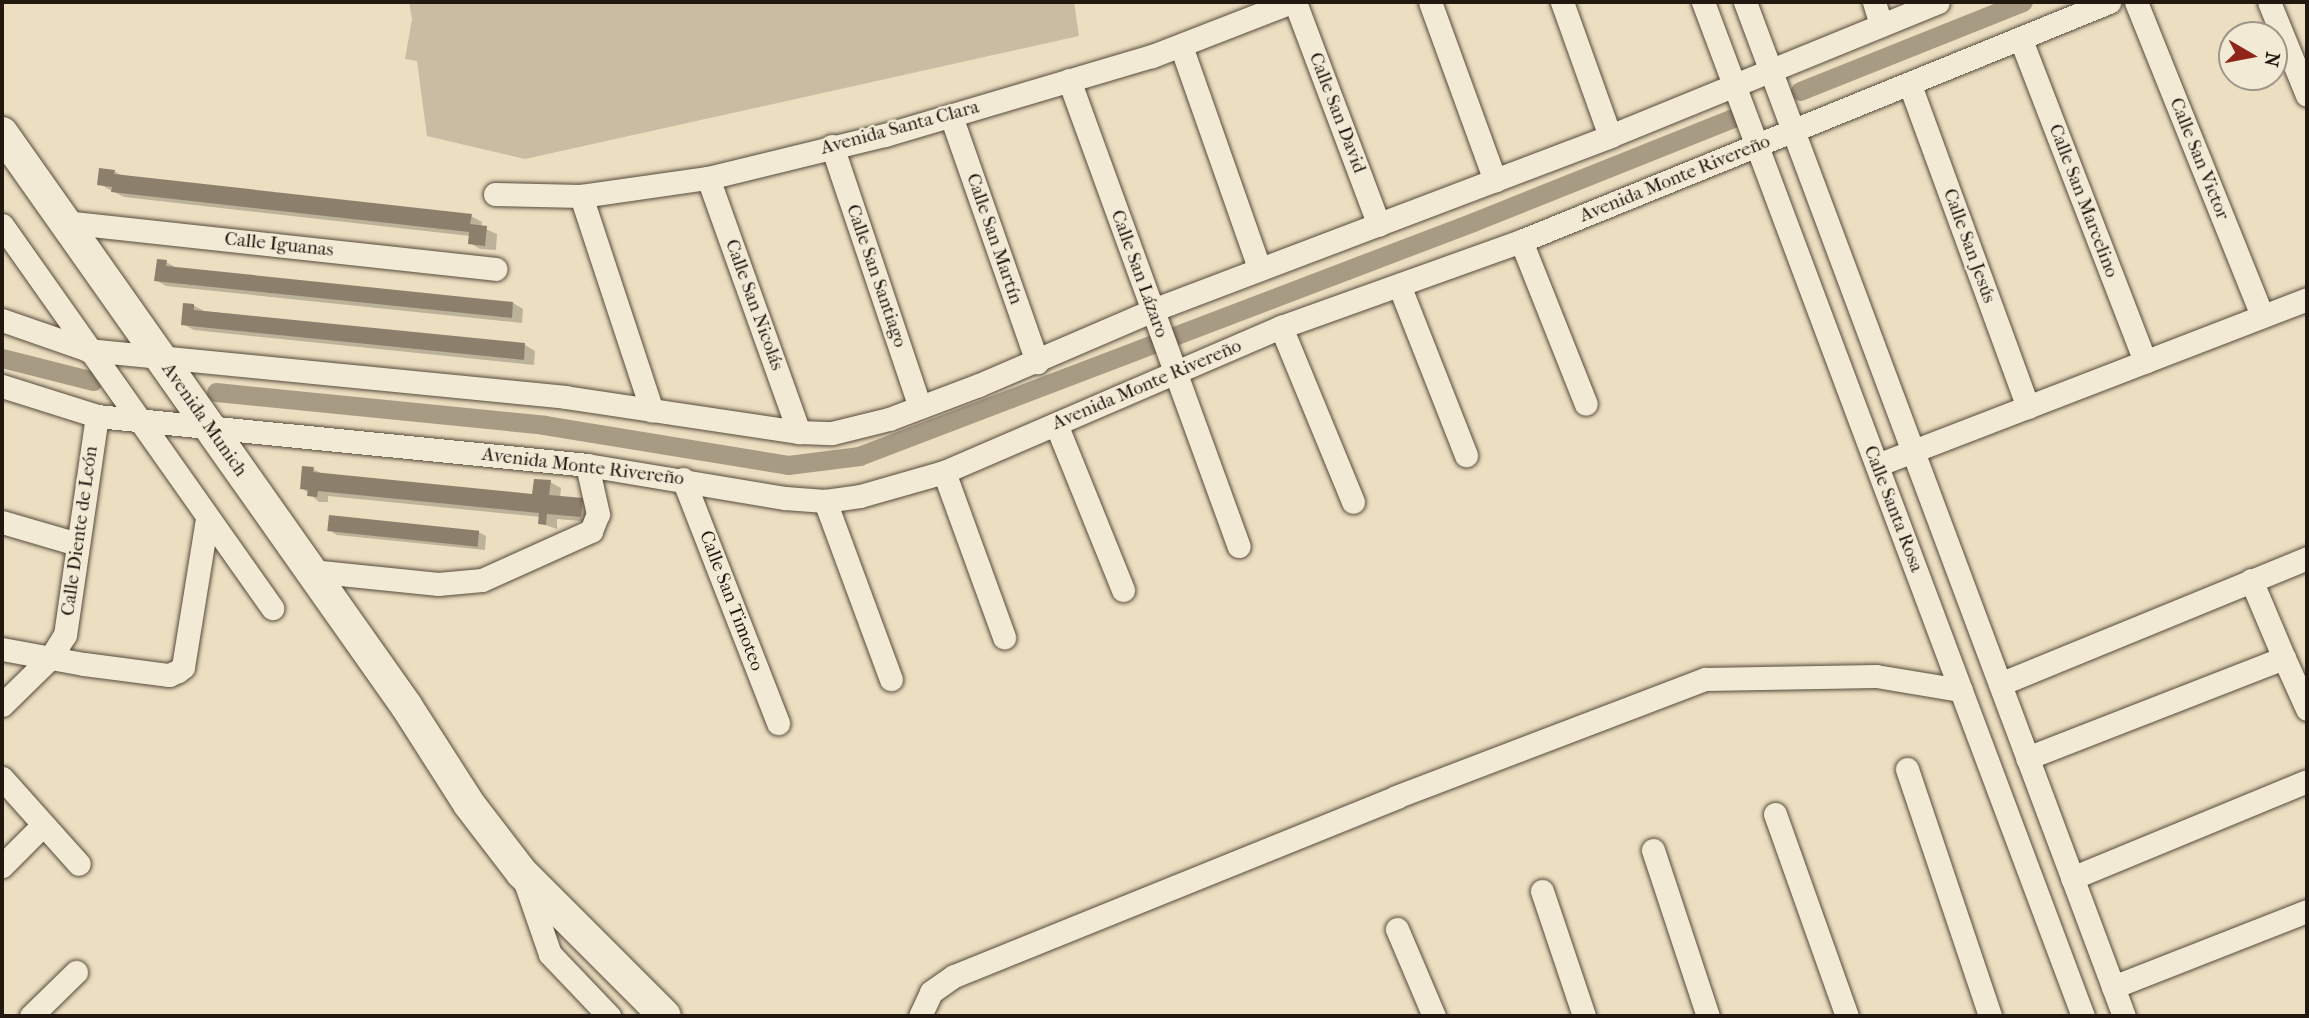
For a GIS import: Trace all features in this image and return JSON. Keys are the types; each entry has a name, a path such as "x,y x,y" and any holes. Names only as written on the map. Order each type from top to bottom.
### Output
{"main road":[{"name":"Avenida Munich","path":"2,133 407,707 469,804 522,873 665,1016"}],"street":[{"name":"Avenida Santa Clara","path":"495,194 581,196 708,178 951,116 1181,46 1293,2"},
{"name":"Calle San David","path":"1293,2 1379,225"},
{"path":"1430,2 1495,181"},
{"path":"1562,2 1611,136"},
{"name":"Calle Santa Rosa","path":"1703,2 2083,1016"},
{"name":"Calle Santa Rosa","path":"1745,2 2124,1016"},
{"path":"1874,2 1881,24"},
{"path":"2,320 88,350 565,397 799,432 832,433 920,407 1037,362 1259,268 1611,136 1770,68 1938,2"},
{"name":"Avenida Monte Rivereño","path":"2,386 35,399 97,416 138,421 587,466 683,479 785,498 825,501 881,491 944,472 1175,370 1281,327 1521,241 2109,2"},
{"name":"Calle San Victor","path":"2136,2 2262,316"},
{"path":"2269,2 2307,95"},
{"name":"Calle San Marcelino","path":"2021,40 2146,362"},
{"path":"1181,46 1259,268"},
{"name":"Calle San Lázaro","path":"1069,80 1239,546"},
{"name":"Calle San Jesús","path":"1910,85 2028,407"},
{"name":"Calle San Martín","path":"951,116 1037,362"},
{"name":"Calle San Santiago","path":"832,146 920,407"},
{"name":"Calle San Nicolás","path":"708,178 799,432"},
{"path":"581,196 652,411"},
{"name":"Calle Iguanas","path":"64,222 495,269"},
{"path":"2,225 272,608"},
{"path":"1521,241 1586,404"},
{"path":"1399,285 1466,455"},
{"path":"1877,466 2307,299"},
{"path":"1281,327 1353,502"},
{"name":"Calle Diente de León","path":"2,705 51,657 65,635 97,416"},
{"path":"1056,424 1123,590"},
{"path":"311,571 438,584 482,580 591,531 598,514 587,466"},
{"path":"944,472 1004,637"},
{"name":"Calle San Timoteo","path":"683,479 778,723"},
{"path":"825,501 891,679"},
{"path":"2,649 169,675 183,667 207,519"},
{"path":"2,522 77,544"},
{"path":"2000,684 2307,558"},
{"path":"2252,580 2307,709"},
{"path":"2027,758 2284,658"},
{"path":"920,1016 931,992 954,976 1396,796 1705,678 1876,676 1961,690"},
{"path":"1908,769 1990,1016"},
{"path":"2,778 79,864"},
{"path":"2072,878 2307,781"},
{"path":"1775,814 1847,1016"},
{"path":"2,866 43,825"},
{"path":"1653,850 1708,1016"},
{"path":"522,873 550,954 609,1016"},
{"path":"1542,891 1584,1016"},
{"path":"2113,988 2307,911"},
{"path":"1397,929 1434,1016"},
{"path":"31,1016 76,972"}],"shaded area":[{"path":"409,2 1074,2 1079,36 525,159 427,136 417,61 405,59 412,19"}],"building":[{"path":"99,168 115,170 114,174 472,214 470,224 487,226 485,246 468,244 469,232 111,192 112,187 97,185"},
{"path":"157,259 167,260 166,266 513,302 512,318 154,281"},
{"path":"183,303 194,304 194,310 525,343 524,360 181,325"},
{"path":"302,466 314,467 313,472 532,494 534,479 551,480 549,495 583,498 581,517 547,514 546,525 538,524 539,513 318,491 317,497 307,496 308,490 300,489"},
{"path":"329,515 479,531 478,547 327,531"}],"waterway":[{"path":"1800,91 2023,2"},
{"path":"216,392 544,425 788,465 859,456 1473,222 1736,117"},
{"path":"2,358 93,381"}]}
